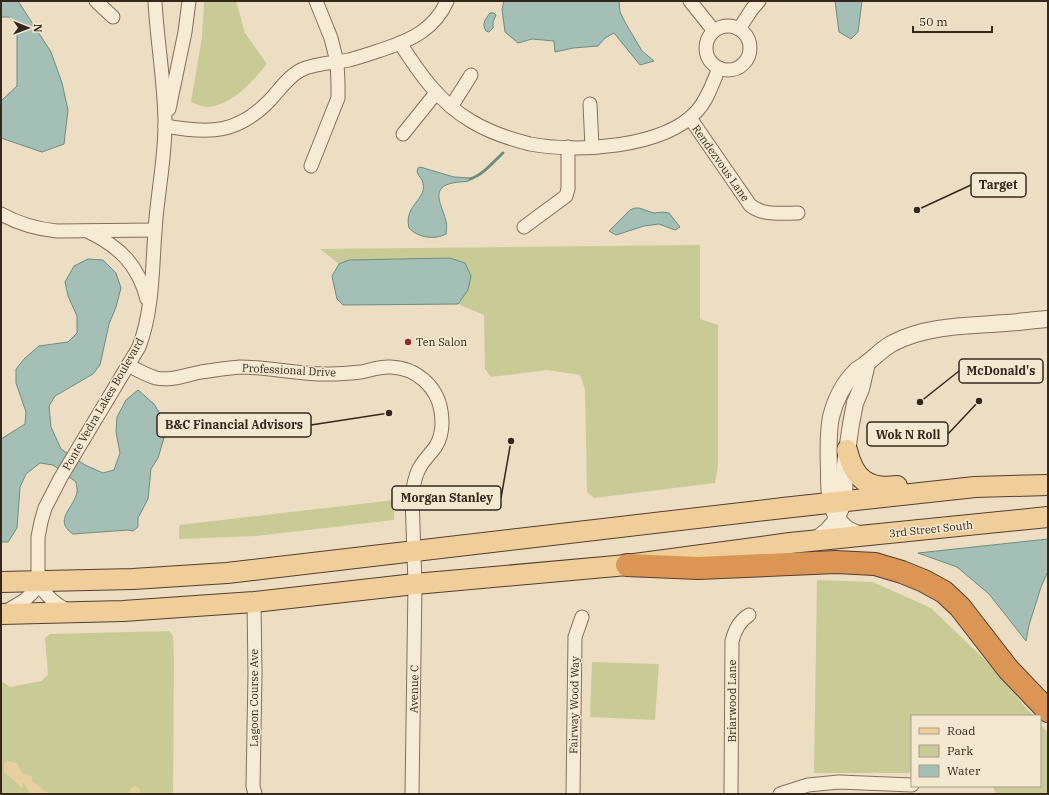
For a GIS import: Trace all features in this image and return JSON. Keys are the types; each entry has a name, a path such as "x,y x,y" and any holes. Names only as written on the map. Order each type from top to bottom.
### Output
{"highway":[{"path":"627,565 698,568 836,562 876,564 902,572 924,581 944,592 960,607 1008,669 1048,711"}],"main road":[{"path":"847,450 857,473 871,485 884,488 932,482 951,490"},
{"path":"1,582 132,579 227,573 733,513 838,507 951,490 998,486 1048,485"},
{"name":"3rd Street South","path":"2,614 168,608 254,602 415,584 627,565 753,547 1048,517"}],"street":[{"path":"96,1 113,16"},
{"name":"Ponte Vedra Lakes Boulevard","path":"155,1 156,30 164,96 165,126"},
{"name":"Ponte Vedra Lakes Boulevard","path":"38,582 38,537 45,508 61,476 139,347 145,330 153,268 155,230 165,126 185,32 189,1"},
{"path":"311,166 338,98 337,62 331,38 316,1"},
{"path":"690,1 714,32"},
{"path":"739,29 759,1"},
{"path":"165,126 205,132 224,129 249,119 260,111 292,76 300,70 310,66 337,62 369,54 412,38 425,30 436,19 445,3"},
{"path":"728,26 739,29 747,37 750,44 750,52 747,60 741,66 734,69 727,70 719,68 712,63 708,56 706,50 707,42 714,32 721,28 728,26"},
{"path":"400,43 416,68 436,93 451,107 470,121 509,138 532,144 568,147 618,145 658,136 672,130 698,111 707,97 719,68"},
{"path":"451,107 471,75"},
{"path":"403,134 436,93"},
{"path":"590,104 592,147"},
{"name":"Rendezvous Lane","path":"690,118 750,205 762,212 798,213"},
{"path":"524,227 566,196 568,189 568,147"},
{"path":"1,214 24,226 40,230 155,230"},
{"path":"85,231 115,247 131,263 144,286 149,304"},
{"path":"865,536 845,528 838,507 830,494 829,482 829,434 831,418 846,383 855,371 883,349 911,335 948,328 1048,319"},
{"path":"814,541 826,532 838,507 855,403 861,389 867,363"},
{"name":"Professional Drive","path":"128,365 147,375 157,378 168,378 217,369 239,367 311,374 359,372 390,367 402,368 412,371 420,376 432,388 438,399 441,410 442,425 440,439 425,459 413,484 412,497 415,584"},
{"path":"38,582 51,600 59,606 72,612"},
{"path":"2,614 30,596 35,590 38,582"},
{"name":"Avenue C","path":"412,794 415,584"},
{"name":"Lagoon Course Ave","path":"254,602 255,794"},
{"name":"Briarwood Lane","path":"731,794 732,642 735,631 740,623 750,615"},
{"name":"Fairway Wood Way","path":"573,794 575,637 582,617"},
{"path":"780,794 808,785 839,782 911,786"}],"green space":[{"path":"204,1 236,1 245,33 267,64 242,91 219,105 210,107 200,106 191,102 202,37"},
{"path":"700,245 700,319 718,325 718,467 715,483 594,498 587,492 585,389 580,375 547,370 491,377 485,369 484,315 458,304 468,290 471,276 465,263 350,260 339,264 320,249"},
{"path":"395,500 394,520 256,536 179,539 179,525"},
{"path":"817,580 873,582 931,608 986,661 1032,715 911,715 911,773 814,773"},
{"path":"169,631 173,636 174,657 173,794 1,794 1,681 10,687 41,681 48,675 45,638 50,634"},
{"path":"592,662 659,664 655,720 590,717"},
{"path":"1041,725 1048,733 1048,794 996,794 993,787 1041,787"}],"sand":[{"path":"8,761 17,763 22,773 32,777 32,781 46,792 52,794 30,794 24,783 22,784 23,787 21,788 4,772 4,764"},
{"path":"135,786 140,789 140,794 129,794 131,788"}],"water":[{"path":"1,1 18,1 51,52 62,83 68,110 64,144 42,152 1,138 1,101 17,86 17,27 9,17 1,17"},
{"path":"504,1 619,1 620,12 626,24 642,51 654,61 640,65 614,33 605,38 598,46 573,48 555,52 554,41 532,39 518,43 505,32 502,9"},
{"path":"835,1 862,1 858,32 851,39 839,32"},
{"path":"490,13 494,13 496,15 493,22 493,28 489,32 486,31 484,23"},
{"path":"420,167 454,177 470,178 469,181 456,182 444,186 439,193 447,226 446,234 442,236 422,236 409,228 408,220 410,213 420,197 423,187 422,180 417,172 418,168"},
{"path":"635,208 654,213 669,213 680,227 675,230 659,224 644,226 616,235 609,231 630,210"},
{"path":"450,258 465,263 471,276 468,290 458,304 343,305 337,299 332,276 339,264 349,260"},
{"path":"88,259 103,260 116,273 121,288 116,307 109,324 100,365 93,374 55,396 49,406 51,427 61,449 85,465 103,473 114,470 120,453 116,432 117,417 126,400 138,390 154,404 163,419 164,438 158,458 151,469 148,499 138,518 138,527 133,531 128,530 73,534 64,524 66,513 75,498 77,491 76,482 53,465 40,463 26,474 20,487 17,528 8,542 1,542 1,439 25,424 26,412 16,383 16,369 25,358 39,346 68,342 77,333 77,316 68,296 65,282 74,266"},
{"path":"1048,539 1048,571 1041,587 1029,625 1026,641 989,594 957,567 918,553"}],"waterway":[{"path":"470,179 484,171 503,153"}],"place":[{"name":"Target","path":"917,210"},
{"name":"Ten Salon","path":"408,342"},
{"name":"Wok N Roll","path":"979,401"},
{"name":"McDonald's","path":"920,402"},
{"name":"B&C Financial Advisors","path":"389,413"},
{"name":"Morgan Stanley","path":"511,441"}]}
